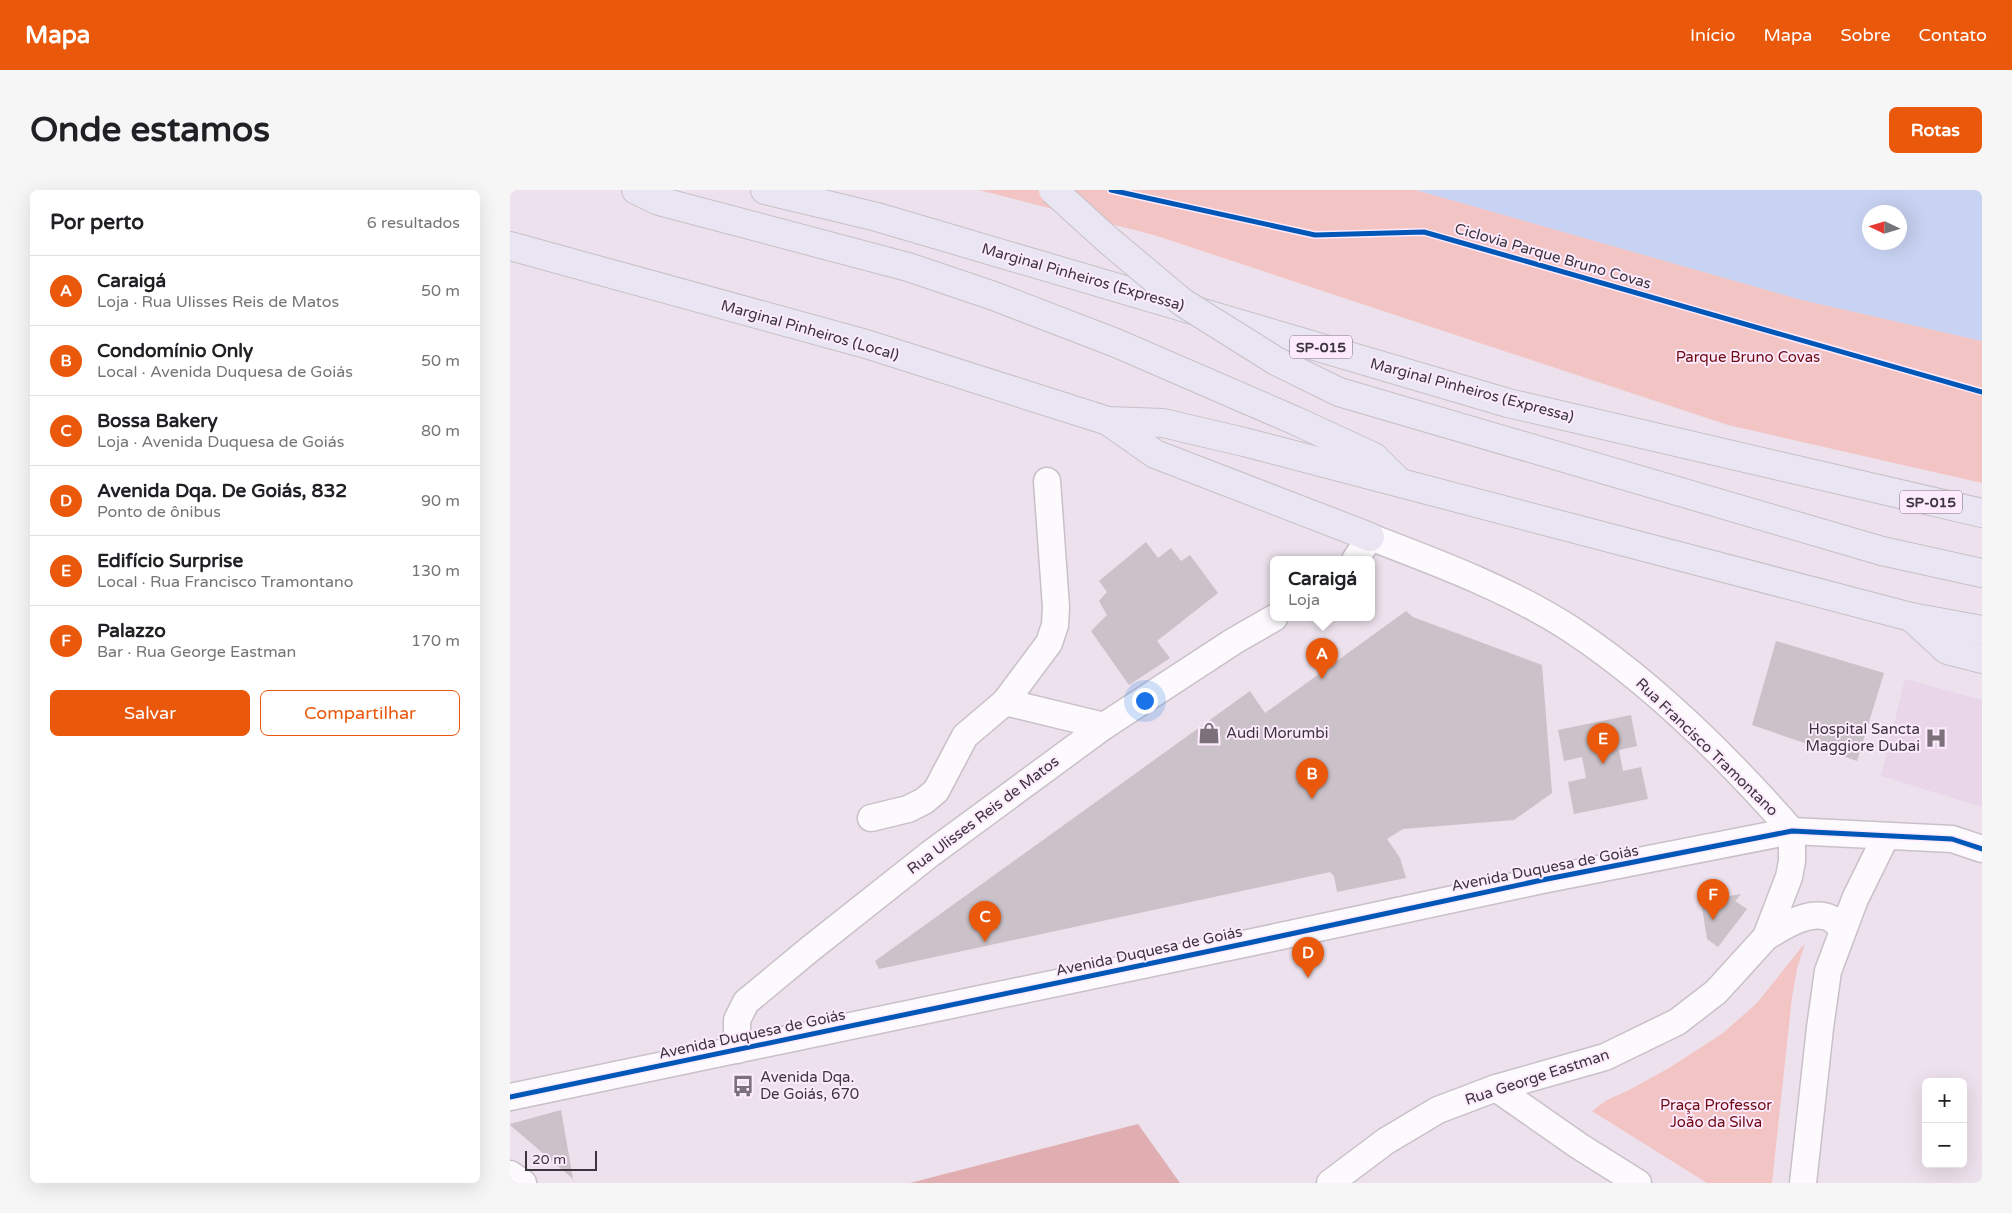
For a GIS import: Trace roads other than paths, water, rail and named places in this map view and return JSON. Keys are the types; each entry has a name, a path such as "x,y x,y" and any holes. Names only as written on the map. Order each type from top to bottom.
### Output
{"highway":[{"path":"636,190 659,201 908,267 990,295 1116,343 1374,457 1399,483"},
{"name":"Marginal Pinheiros (Expressa)","path":"766,190 877,217 1508,403 1982,513"},
{"path":"1053,190 1108,240 1182,302 1276,361 1339,392 1882,551 1982,574"},
{"name":"Marginal Pinheiros (Local)","path":"510,246 866,344 1108,421"},
{"path":"1108,421 1164,422 1911,617 1982,630"},
{"path":"1108,421 1155,454 1370,537"},
{"path":"1911,617 1947,650 1982,659"}],"street":[{"path":"871,818 908,809 924,801 936,791 964,736 1005,702 1049,642 1055,626 1056,607 1047,482"},
{"path":"1358,556 1370,537"},
{"name":"Rua Francisco Tramontano","path":"1370,537 1471,576 1568,628 1610,656 1652,690 1755,790 1792,831"},
{"name":"Rua Ulisses Reis de Matos","path":"737,1050 737,1020 746,1002 763,986 930,854 1104,726 1234,641 1270,620"},
{"path":"1005,702 1104,726"},
{"path":"1792,831 1952,840 1982,850"},
{"name":"Rua George Eastman","path":"1330,1183 1386,1141 1438,1110 1496,1088 1605,1057 1677,1022 1716,992 1766,936 1789,877 1792,860 1792,831"},
{"name":"Avenida Duquesa de Goiás","path":"510,1097 1542,880 1792,831"},
{"path":"1803,1183 1828,971 1855,899 1886,836"},
{"path":"1766,936 1787,924 1811,916 1823,916 1834,920 1843,930"},
{"path":"1496,1088 1579,1146 1638,1183"},
{"path":"510,1174 523,1183"}],"water":[{"path":"1416,190 1982,190 1982,341 1802,300"}],"place":[{"name":"Caraigá","path":"1322,679"},
{"name":"Audi Morumbi","path":"1209,733"},
{"name":"Hospital Sancta Maggiore Dubai","path":"1936,738"},
{"name":"Edifício Surprise","path":"1603,764"},
{"name":"Condomínio Only","path":"1312,799"},
{"name":"Palazzo","path":"1713,920"},
{"name":"Bossa Bakery","path":"985,942"},
{"name":"Avenida Dqa. De Goiás, 832","path":"1308,978"},
{"name":"Avenida Dqa. De Goiás, 670","path":"743,1086"}],"park label":[{"name":"Parque Bruno Covas","path":"1748,357"},
{"name":"Praça Professor João da Silva","path":"1716,1114"}]}
